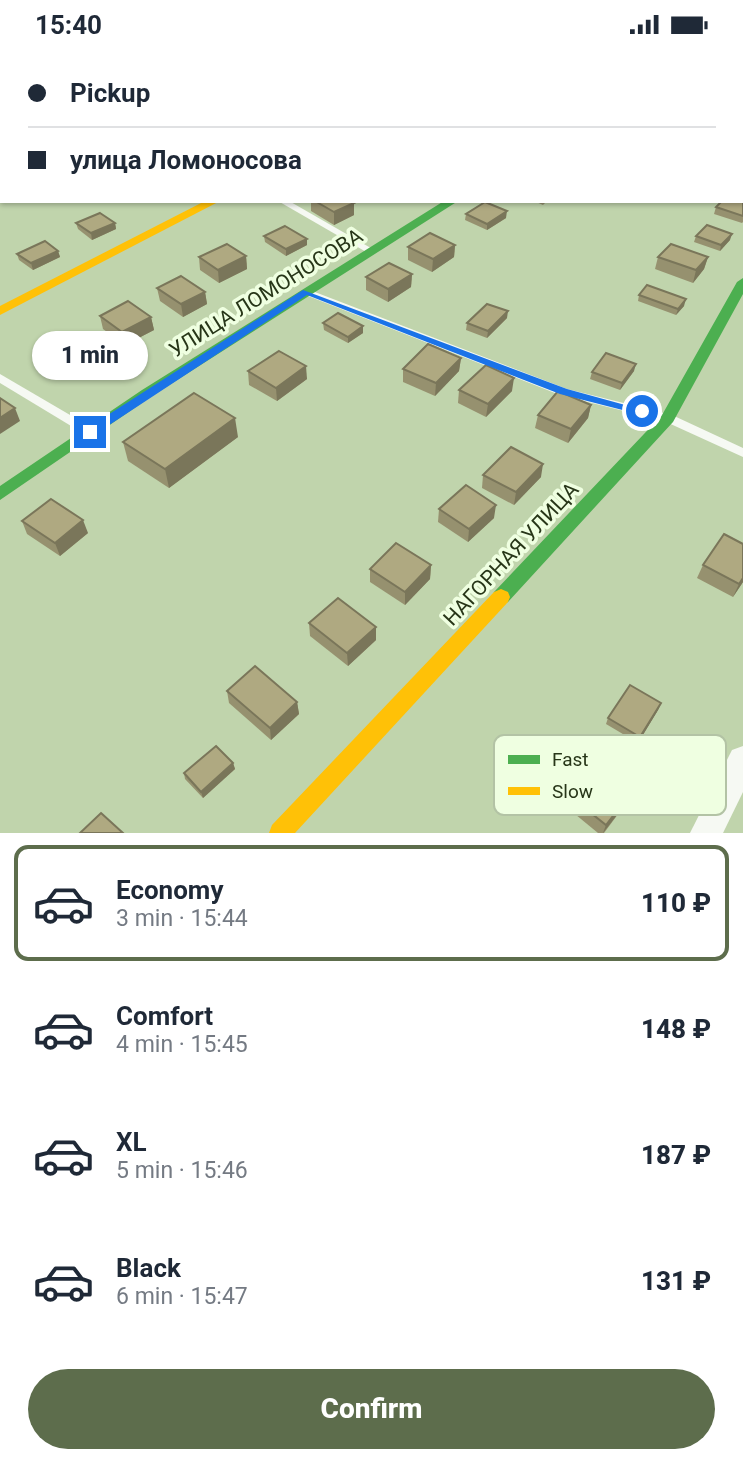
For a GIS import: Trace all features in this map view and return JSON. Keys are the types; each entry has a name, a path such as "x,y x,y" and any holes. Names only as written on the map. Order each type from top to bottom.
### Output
{"street":[{"path":"0,311 210,203"},
{"name":"УЛИЦА ЛОМОНОСОВА","path":"0,494 90,432 449,203"},
{"name":"НАГОРНАЯ УЛИЦА","path":"279,833 668,418 743,282"},
{"path":"726,797 743,760"},
{"path":"710,831 717,815"}],"lane":[{"path":"286,203 371,251"},
{"path":"307,292 564,392 668,418 743,453"},
{"path":"0,378 90,432"}],"building":[{"path":"318,203 354,203 334,212"},
{"path":"483,203 507,211 487,224 466,214"},
{"path":"720,203 743,203 743,216 716,207"},
{"path":"100,213 115,223 91,233 76,223"},
{"path":"707,225 732,234 721,245 696,236"},
{"path":"285,226 307,239 286,249 264,236"},
{"path":"430,233 455,245 433,259 408,247"},
{"path":"45,241 58,251 31,263 17,254"},
{"path":"227,244 246,256 218,270 199,257"},
{"path":"671,244 708,257 696,270 658,257"},
{"path":"389,263 412,274 388,289 366,277"},
{"path":"181,276 205,292 181,304 157,288"},
{"path":"647,285 686,299 678,309 639,295"},
{"path":"128,301 151,317 122,332 100,316"},
{"path":"487,304 508,311 488,331 467,323"},
{"path":"338,313 363,326 348,337 323,323"},
{"path":"69,343 88,355 61,372 42,360"},
{"path":"428,344 461,358 436,383 403,369"},
{"path":"279,351 306,366 276,388 248,371"},
{"path":"606,353 636,364 622,383 592,372"},
{"path":"486,365 514,378 488,404 459,390"},
{"path":"558,391 591,405 571,429 538,415"},
{"path":"194,393 235,418 165,469 123,442"},
{"path":"0,398 15,408 0,418"},
{"path":"511,447 543,464 516,492 483,475"},
{"path":"466,485 496,505 469,529 439,509"},
{"path":"51,499 83,520 55,543 22,521"},
{"path":"724,534 743,544 743,578 739,584 703,565"},
{"path":"396,543 431,565 405,592 370,569"},
{"path":"338,598 376,627 347,653 309,623"},
{"path":"255,666 297,702 270,728 227,691"},
{"path":"630,685 661,703 641,735 608,718"},
{"path":"216,746 233,763 201,792 184,773"},
{"path":"101,813 123,833 80,833"},
{"path":"594,815 614,815 606,825"}],"traffic: fast":[{"path":"0,494 147,393 449,203"},
{"path":"501,597 668,418 743,282"}],"traffic: slow":[{"path":"0,311 210,203"},
{"path":"280,833 501,597"}],"route":[{"path":"90,432 307,292 564,392 642,411"}]}
